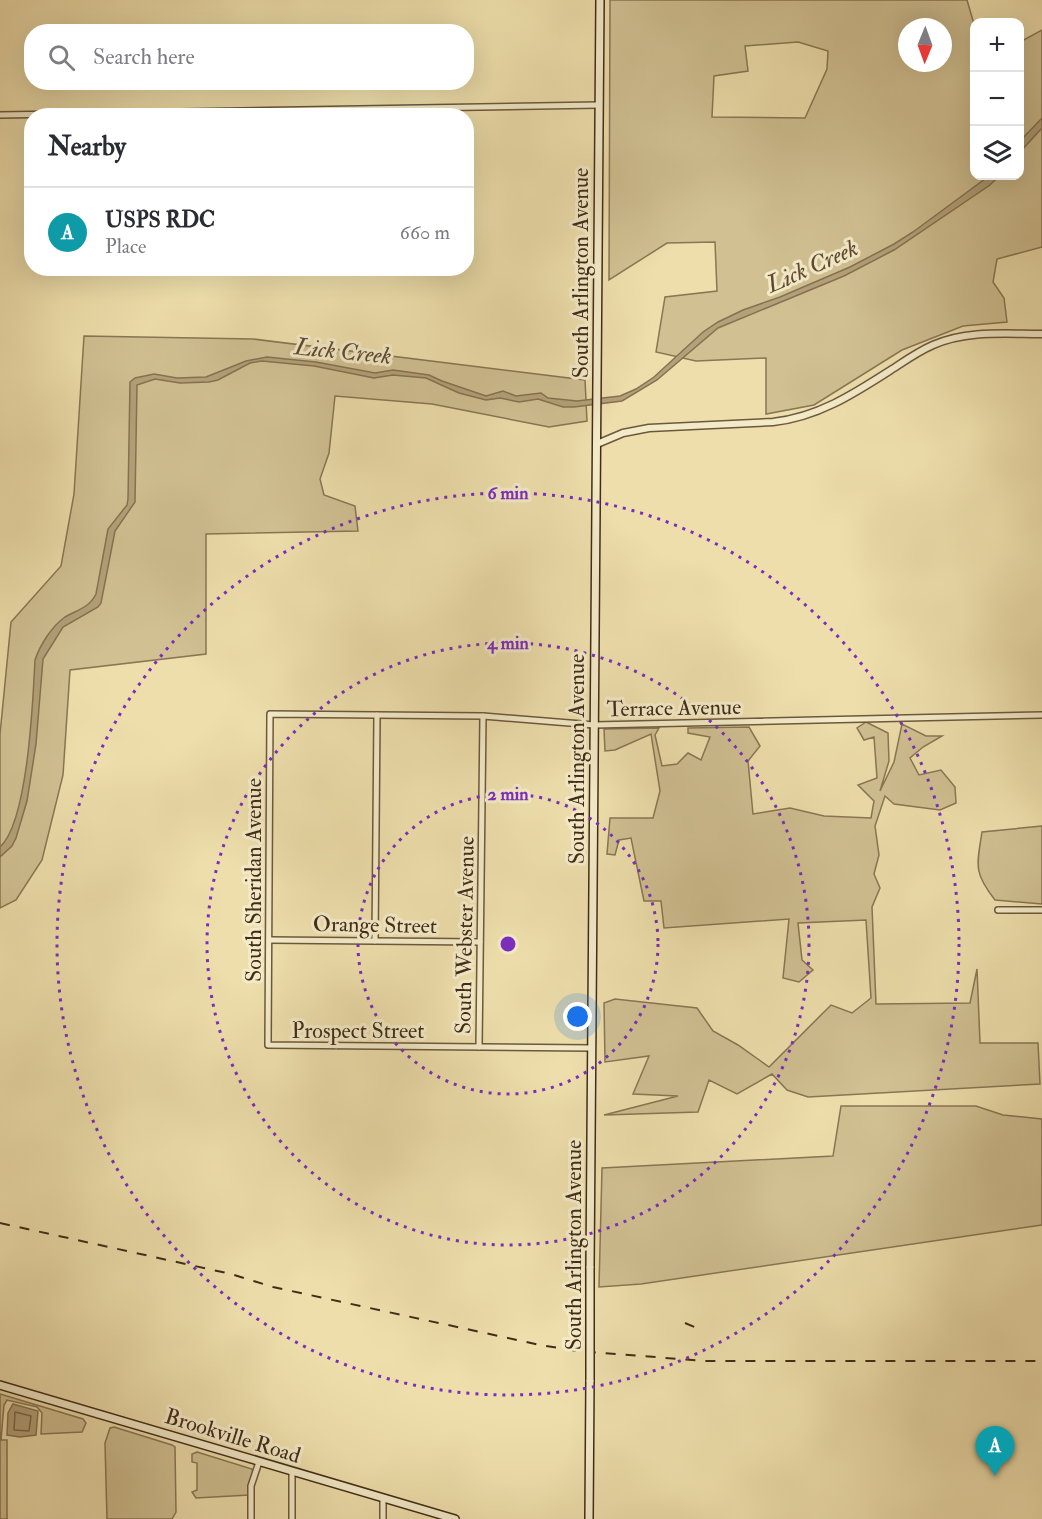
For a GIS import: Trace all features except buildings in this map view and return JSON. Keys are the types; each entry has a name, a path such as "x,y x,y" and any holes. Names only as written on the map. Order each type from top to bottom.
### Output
{"main road":[{"name":"South Arlington Avenue","path":"589,1519 600,0"},
{"name":"Brookville Road","path":"0,1385 455,1519"}],"street":[{"path":"419,108 599,105"},
{"path":"0,115 24,115"},
{"path":"597,444 637,429 773,422 799,417 848,398 918,352 939,342 972,334 1042,334"},
{"name":"Terrace Avenue","path":"270,714 483,716 594,725 1042,715"},
{"name":"South Sheridan Avenue","path":"268,1045 270,714"},
{"path":"375,941 377,715"},
{"name":"South Webster Avenue","path":"479,1047 483,716"},
{"path":"998,910 1042,910"},
{"name":"Orange Street","path":"268,940 480,942"},
{"name":"Prospect Street","path":"268,1045 592,1048"},
{"path":"251,1519 251,1486 259,1462"},
{"path":"292,1472 292,1519"},
{"path":"383,1499 383,1519"}],"shaded area":[{"path":"610,0 967,0 972,18 970,18 970,180 1024,180 1024,40 1042,30 1042,247 997,259 993,282 1004,298 1007,322 963,326 902,350 814,405 766,414 766,358 696,361 656,352 665,297 717,291 715,242 667,243 609,280","holes":["798,42 828,51 827,69 805,118 712,117 714,76 748,71 745,46"]},
{"path":"84,336 253,339 585,380 587,421 549,427 432,404 335,396 329,453 320,479 324,495 355,506 358,531 206,534 206,654 70,670 63,775 42,860 16,900 0,908 0,734 11,622 61,566 74,494"},
{"path":"866,722 888,733 889,761 880,791 894,762 902,724 926,736 942,736 910,758 919,775 941,770 955,787 956,803 940,810 894,804 885,796 875,826 879,855 874,874 880,888 872,907 876,1004 970,1003 977,969 980,1043 1038,1043 1040,1084 808,1097 787,1090 772,1074 737,1094 709,1080 698,1112 604,1115 678,1096 633,1094 649,1056 605,1062 604,1003 615,999 697,1008 713,1031 769,1067 831,1005 852,1013 871,998 866,920 798,923 802,960 813,970 799,982 783,978 789,919 664,928 661,901 644,901 631,838 619,840 615,855 607,854 610,818 653,818 660,791 651,734 615,750 605,751 604,729 659,728 655,735 662,766 677,764 688,753 701,760 710,737 688,733 688,728 749,727 760,746 748,761 753,814 790,808 824,816 871,818 874,801 858,785 877,778 874,737 864,740 857,728"},
{"path":"1042,826 1042,904 995,900 983,882 978,868 982,832"},
{"path":"841,1106 976,1106 1003,1115 1042,1119 1042,1225 641,1284 599,1287 602,1168 833,1156"},
{"path":"0,1394 83,1419 86,1423 82,1432 41,1434 42,1413 37,1407 7,1400 4,1405 1,1440 7,1440 7,1519 0,1519"},
{"path":"114,1427 175,1447 176,1512 172,1519 107,1519 105,1443 110,1428"},
{"path":"197,1452 252,1469 249,1495 196,1498 192,1492 197,1490 197,1463 192,1462 192,1454"}],"water":[{"path":"1042,118 1042,128 1024,148 1024,137"},
{"name":"Lick Creek","path":"984,180 995,180 894,250 844,276 718,328 657,380 622,401 563,407 538,399 519,402 500,398 486,400 459,393 426,378 393,375 374,378 314,366 262,361 250,363 218,380 209,382 180,383 155,379 137,385 135,502 115,531 101,603 63,627 43,659 36,744 27,801 16,838 12,846 0,857 0,847 17,813 23,787 35,660 43,642 56,625 65,617 86,606 96,594 108,529 127,505 130,382 135,378 154,374 177,378 206,377 246,361 267,357 316,362 375,373 393,370 429,375 486,396 503,391 516,396 541,393 548,398 577,401 620,396 654,377 703,332 718,322 850,267 913,232"},
{"path":"13,1404 38,1411 36,1435 20,1437 7,1435 8,1413"}],"railway":[{"path":"0,1223 231,1274 273,1287 540,1345 578,1351 705,1361 1042,1361"},
{"path":"685,1323 699,1329"}],"place":[{"name":"USPS RDC","path":"995,1476"}]}
